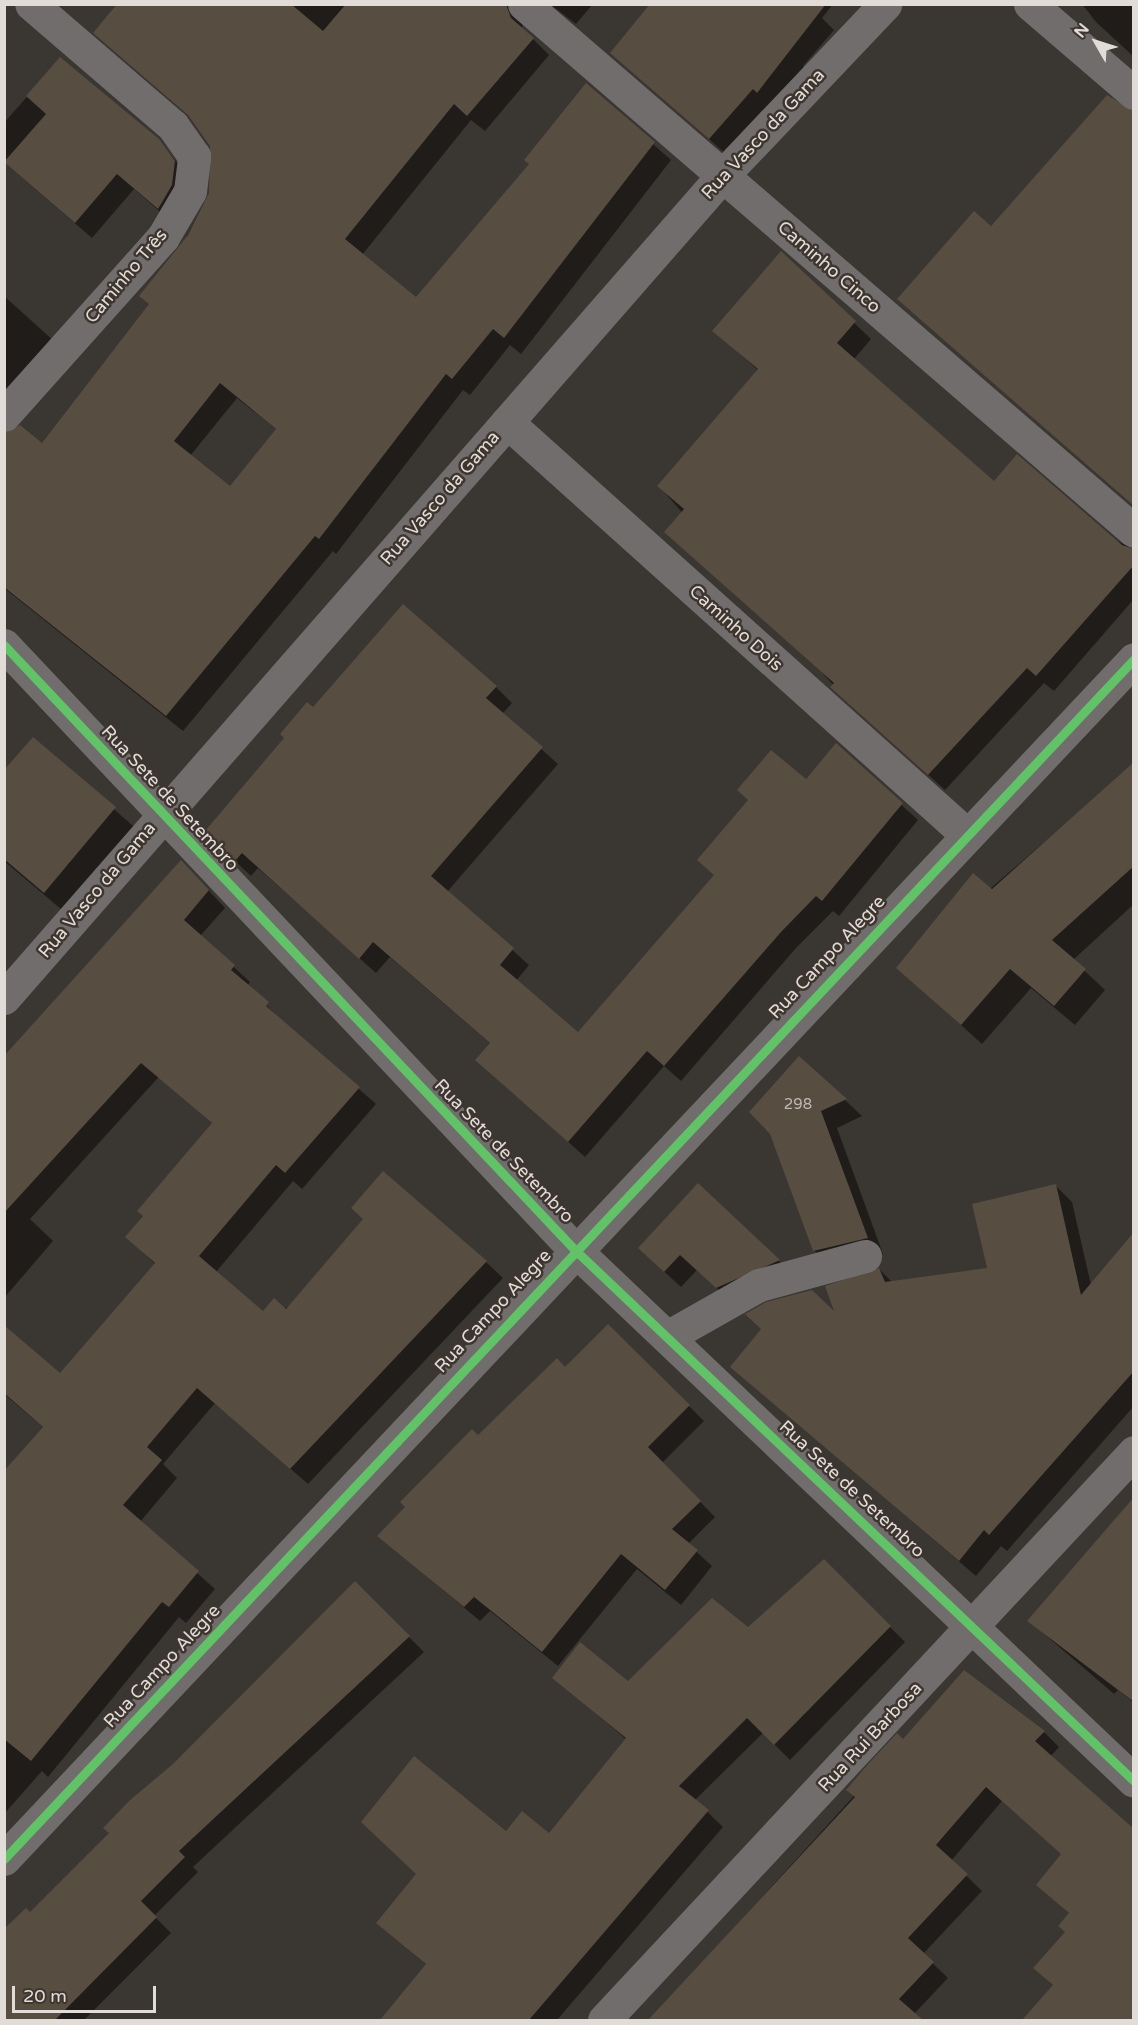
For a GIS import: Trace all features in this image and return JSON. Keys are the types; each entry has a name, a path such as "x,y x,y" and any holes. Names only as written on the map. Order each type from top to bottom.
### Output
{"street":[{"name":"Caminho Três","path":"4,415 163,237 190,191 194,156 173,126 32,4"},
{"name":"Caminho Cinco","path":"524,4 1134,531"},
{"name":"Rua Vasco da Gama","path":"4,998 161,814 723,175 885,4"},
{"path":"1030,4 1134,93"},
{"name":"Caminho Dois","path":"507,422 966,834"},
{"name":"Rua Sete de Setembro","path":"4,645 161,814 574,1249 1134,1780"},
{"name":"Rua Campo Alegre","path":"4,1858 574,1249 1134,658"},
{"path":"667,1337 759,1286 865,1256"},
{"name":"Rua Rui Barbosa","path":"604,2020 1134,1452"}],"building":[{"path":"117,4 291,4 323,31 346,4 506,4 511,18 534,38 467,116 454,104 345,239 416,297 529,164 524,160 586,83 655,142 504,338 493,329 452,379 446,374 319,539 315,536 166,716 4,587 4,433 20,425 42,443 149,304 139,296 188,235 209,193 210,146 188,115 93,33","holes":["220,383 276,429 230,486 174,441"]},
{"path":"650,4 826,4 757,93 753,89 709,139 610,53"},
{"path":"60,57 159,139 175,161 172,185 158,209 117,174 75,223 4,162 46,114 26,96"},
{"path":"1107,95 1134,111 1134,506 897,299 974,211 991,226"},
{"path":"781,251 856,321 837,343 994,481 1017,454 1122,545 1134,549 1134,565 1036,676 1027,668 928,775 830,687 834,683 664,532 684,509 657,486 758,369 712,331"},
{"path":"403,604 497,686 486,698 543,747 431,876 514,948 500,965 578,1032 714,875 697,860 748,800 737,790 771,750 806,779 836,743 903,803 822,901 816,896 781,932 664,1066 647,1051 568,1142 475,1060 490,1043 373,942 359,959 242,853 234,862 205,831 284,738 280,734 307,702 313,707"},
{"path":"33,737 116,807 44,893 4,859 4,770"},
{"path":"1134,762 1134,866 1052,940 1086,969 1054,1006 1010,969 961,1025 896,968 973,873 992,889"},
{"path":"181,860 209,890 184,920 235,965 231,970 269,1002 266,1006 360,1087 285,1173 276,1165 199,1256 263,1311 274,1298 286,1309 363,1219 351,1208 383,1171 487,1261 290,1469 197,1388 147,1447 162,1460 123,1505 199,1571 169,1607 162,1602 31,1761 4,1739 4,1471 43,1427 4,1393 4,1325 60,1373 155,1263 125,1237 143,1216 137,1211 212,1123 141,1063 4,1213 4,1056"},
{"path":"799,1056 847,1099 821,1111 868,1238 813,1251 770,1134 749,1112"},
{"path":"698,1183 780,1260 716,1288 680,1255 664,1272 638,1248"},
{"path":"1056,1184 1081,1295 1134,1232 1134,1371 989,1535 984,1530 959,1561 730,1367 761,1329 745,1314 766,1302 812,1290 834,1311 825,1286 879,1268 885,1282 987,1268 972,1204"},
{"path":"608,1324 690,1405 648,1447 701,1501 672,1529 698,1550 665,1590 621,1554 542,1652 474,1597 464,1607 377,1536 405,1507 400,1502 472,1429 478,1435 557,1358 565,1367"},
{"path":"1134,1497 1134,1702 1027,1621"},
{"path":"824,1559 891,1626 774,1745 747,1718 679,1786 709,1810 529,2020 380,2020 426,1964 376,1923 416,1874 361,1822 414,1756 506,1831 522,1811 549,1833 626,1738 552,1678 580,1642 628,1681 712,1598 748,1627"},
{"path":"355,1581 410,1636 179,1851 185,1857 141,1901 157,1917 55,2020 4,2020 4,1929 26,1908 30,1912 109,1833 103,1828 129,1801 173,1764"},
{"path":"964,1670 1045,1731 1035,1741 1134,1829 1134,2020 1022,2020 1053,1985 1033,1968 1065,1932 1058,1926 1069,1913 1036,1885 1061,1854 986,1787 936,1845 968,1874 908,1938 934,1962 899,1999 923,2020 648,2020 855,1797 846,1790 869,1763 897,1733 903,1739"}],"cycle path":[{"path":"4,645 574,1249 1134,1781"},
{"path":"4,1859 1134,659"}]}
